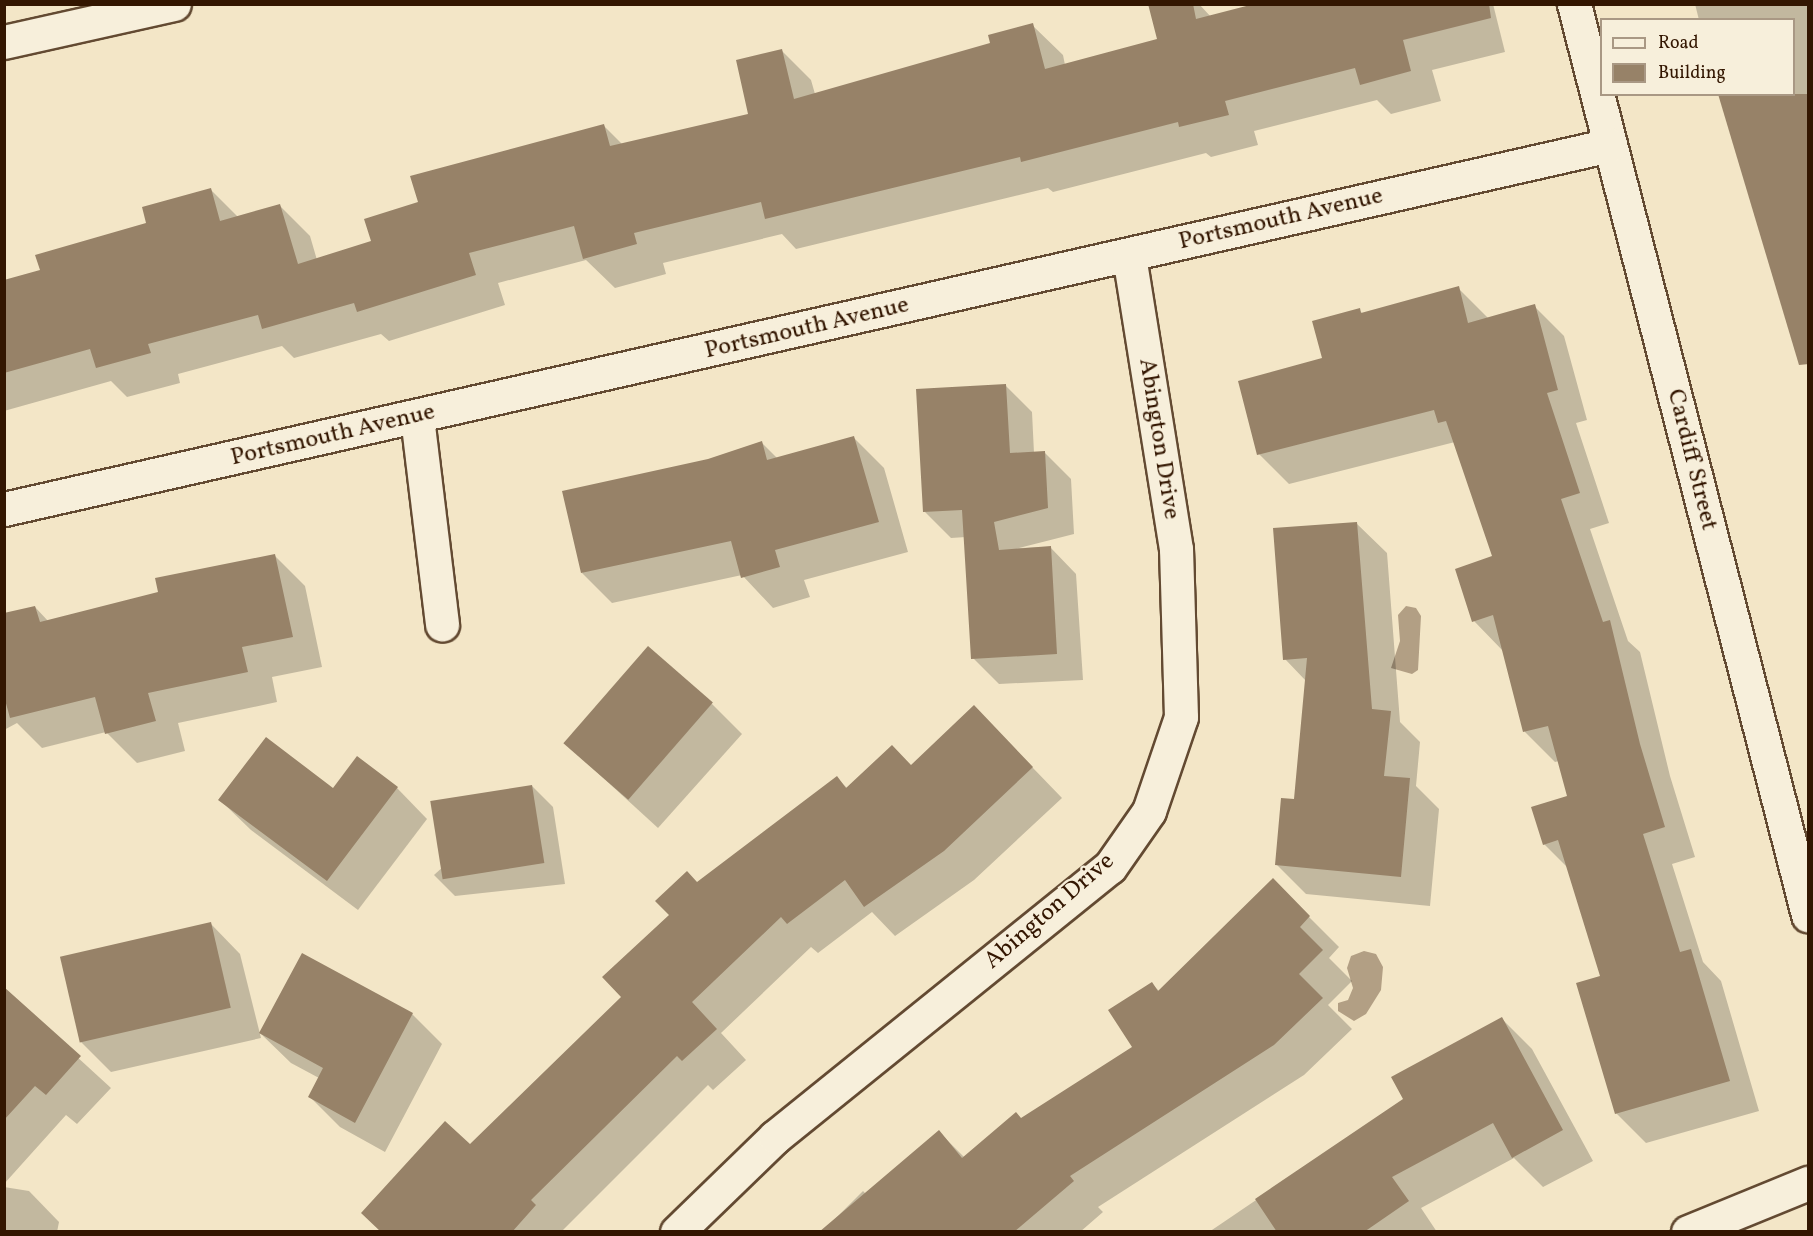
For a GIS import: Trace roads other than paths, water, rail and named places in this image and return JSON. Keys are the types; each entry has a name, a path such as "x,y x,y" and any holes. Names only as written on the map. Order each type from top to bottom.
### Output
{"street":[{"path":"4,42 174,4"},
{"name":"Cardiff Street","path":"1574,4 1809,915"},
{"name":"Portsmouth Avenue","path":"4,509 1129,256 1610,145"},
{"name":"Abington Drive","path":"677,1232 776,1137 1110,867 1149,811 1181,717 1176,549 1129,256"},
{"path":"417,417 442,624"},
{"path":"1688,1232 1809,1183"}]}
